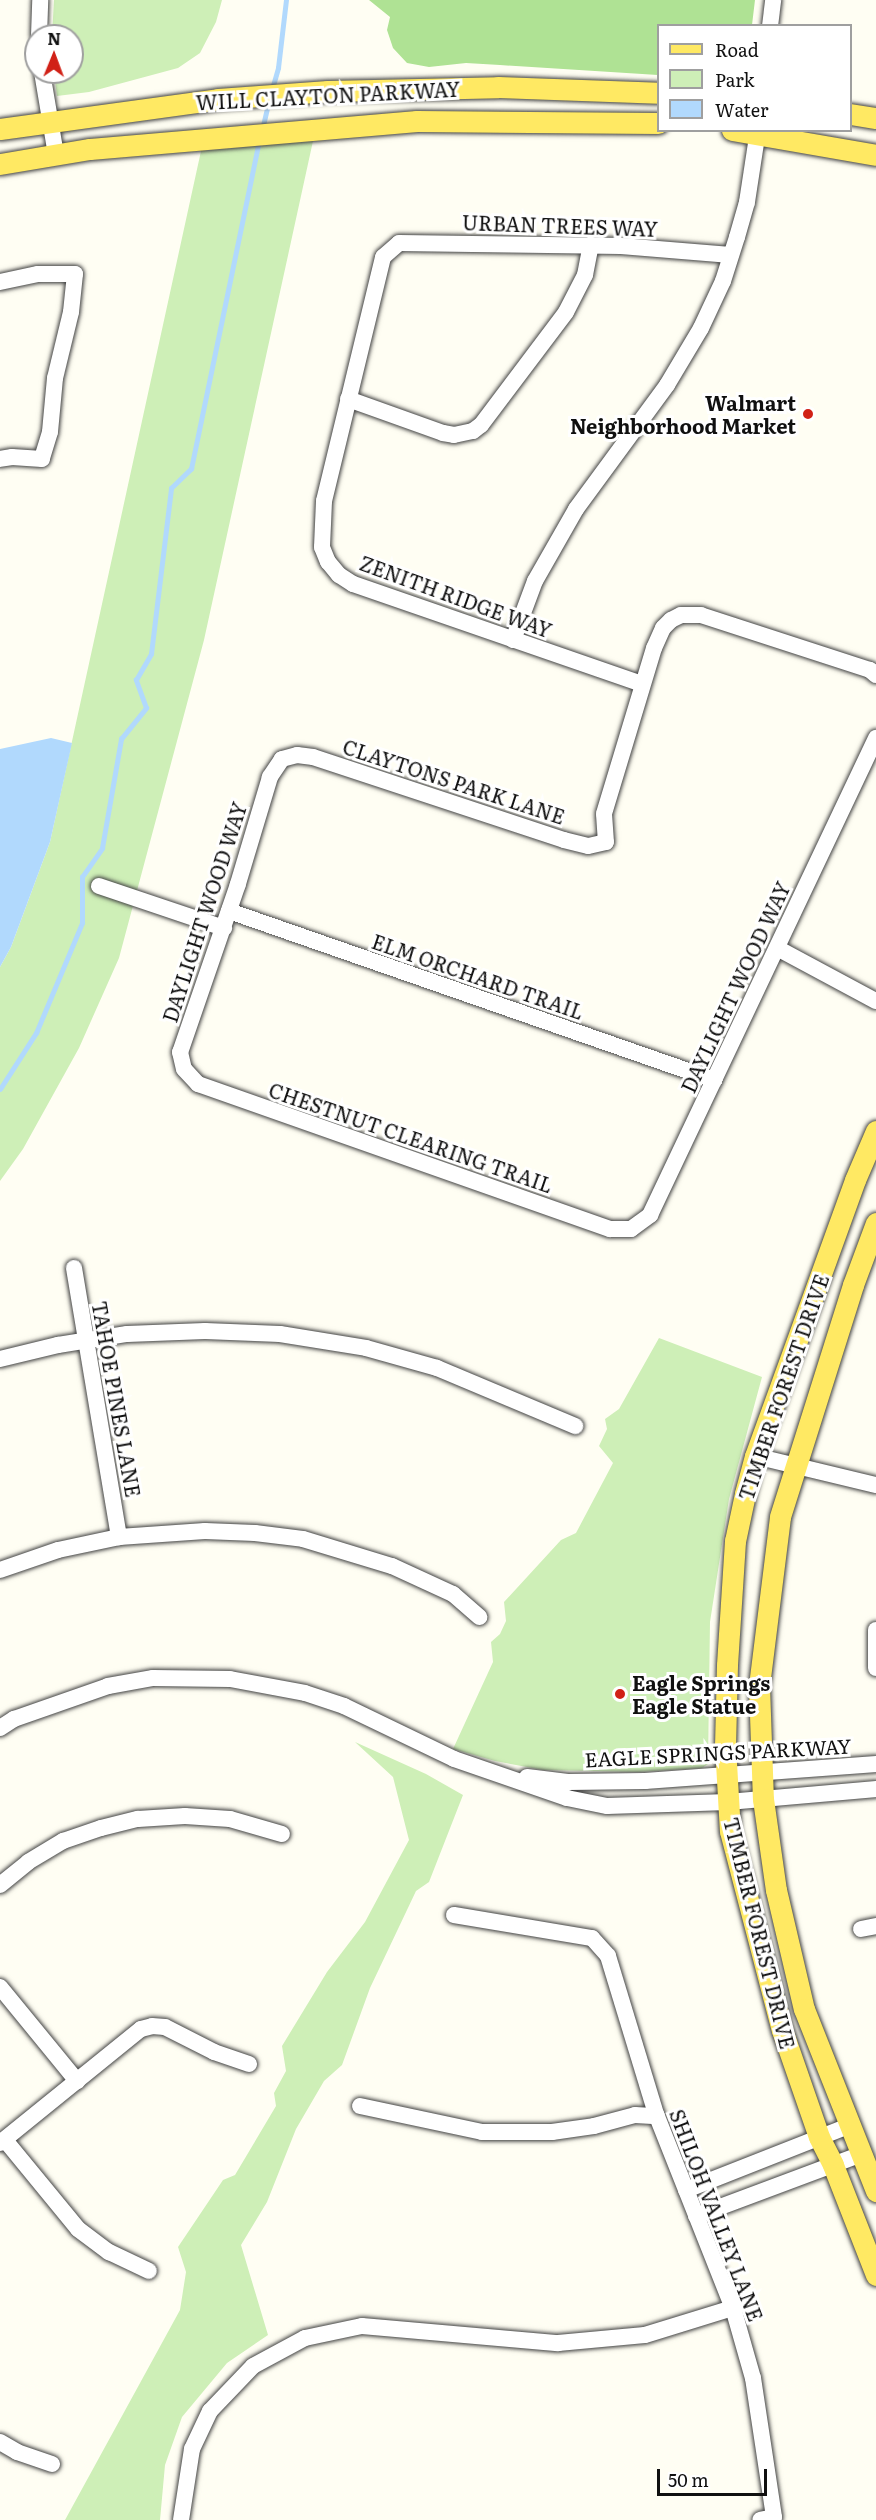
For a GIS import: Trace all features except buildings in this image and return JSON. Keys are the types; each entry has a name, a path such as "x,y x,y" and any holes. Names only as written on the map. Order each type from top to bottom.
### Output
{"main road":[{"name":"WILL CLAYTON PARKWAY","path":"0,129 245,97 299,93 426,87 498,87 657,93"},
{"path":"426,87 426,121"},
{"path":"852,114 876,118"},
{"name":"WILL CLAYTON PARKWAY","path":"0,164 90,149 426,121 657,123"},
{"path":"758,132 876,155"},
{"name":"TIMBER FOREST DRIVE","path":"876,1131 855,1180 755,1456 735,1541 726,1665 730,1831 782,2030 819,2137 833,2165 876,2275"},
{"name":"TIMBER FOREST DRIVE","path":"876,1223 853,1285 780,1518 768,1596 759,1686 760,1772 776,1890 804,2009 876,2191"}],"street":[{"path":"39,24 40,0"},
{"path":"770,24 773,0"},
{"path":"44,84 56,155"},
{"path":"513,640 535,581 552,549 604,466 667,385 701,328 723,281 747,202 758,132"},
{"name":"URBAN TREES WAY","path":"389,249 399,243 410,241 591,244 731,255"},
{"path":"348,399 443,433 473,431 481,425 549,337 581,287 589,263 591,244"},
{"name":"ZENITH RIDGE WAY","path":"389,249 383,257 380,268 321,514 322,547 328,562 339,575 370,592 642,684"},
{"path":"0,282 38,274 75,274 71,312 55,378 50,432 42,459 12,457 0,459"},
{"path":"642,684 663,628 681,615 702,615 870,670 876,675"},
{"name":"CLAYTONS PARK LANE","path":"288,756 313,757 588,846 606,842 604,814 642,684"},
{"name":"DAYLIGHT WOOD WAY","path":"610,1229 631,1229 650,1215 876,738"},
{"name":"DAYLIGHT WOOD WAY","path":"198,1084 184,1069 180,1052 224,928 270,777 277,764 288,756"},
{"path":"99,886 224,928"},
{"name":"ELM ORCHARD TRAIL","path":"229,911 714,1080"},
{"path":"777,948 876,1001"},
{"name":"CHESTNUT CLEARING TRAIL","path":"198,1084 610,1229"},
{"name":"TAHOE PINES LANE","path":"74,1268 119,1537"},
{"path":"0,1359 85,1340 127,1334 205,1331 280,1334 354,1346 437,1368 575,1426"},
{"path":"755,1456 876,1485"},
{"path":"0,1570 58,1550 119,1537 206,1531 255,1533 303,1539 362,1556 424,1578 453,1594 479,1617"},
{"path":"876,1630 876,1668"},
{"name":"EAGLE SPRINGS PARKWAY","path":"0,1728 24,1715 108,1686 153,1678 230,1679 305,1693 344,1706 454,1759 567,1798 607,1806 728,1802 876,1789"},
{"name":"EAGLE SPRINGS PARKWAY","path":"491,1773 568,1782 645,1781 876,1764"},
{"path":"0,1885 28,1862 63,1841 138,1819 185,1816 230,1819 282,1834"},
{"name":"SHILOH VALLEY LANE","path":"454,1915 592,1938 608,1956 657,2116 733,2308 753,2378 767,2518"},
{"path":"0,1987 77,2081"},
{"path":"148,2271 109,2252 78,2229 3,2141 141,2029 152,2026 165,2027 214,2052 249,2064"},
{"path":"360,2106 482,2132 552,2132 594,2126 634,2115 657,2116"},
{"path":"686,2190 851,2125"},
{"path":"696,2216 862,2154"},
{"path":"181,2520 192,2449 210,2411 253,2366 305,2338 362,2326 558,2343 645,2335 733,2308"},
{"path":"0,2442 17,2452 52,2464"}],"green space":[{"path":"54,0 222,0 216,22 200,53 178,68 89,92 57,96 56,84 84,84 84,24 53,24"},
{"path":"369,0 755,0 752,24 657,24 657,75 466,63 429,67 407,63 393,48 387,30 390,17"},
{"path":"313,141 204,640 119,958 79,1048 23,1149 0,1181 0,967 11,947 50,842 201,151"},
{"path":"659,1338 762,1377 729,1499 710,1622 708,1764 702,1768 638,1772 543,1770 495,1761 453,1749 493,1662 491,1642 500,1634 506,1621 504,1602 561,1540 576,1533 613,1463 599,1446 607,1429 605,1419 619,1409"},
{"path":"355,1742 426,1774 463,1795 429,1882 416,1891 370,1988 342,2065 324,2081 296,2129 267,2202 241,2245 268,2335 227,2363 182,2417 165,2465 160,2520 65,2520 180,2310 186,2272 178,2247 223,2180 235,2175 276,2106 274,2093 286,2071 282,2046 327,1972 365,1922 409,1840 393,1777"}],"water":[{"path":"51,738 72,743 50,842 11,947 0,967 0,749"}],"waterway":[{"path":"272,89 278,68 286,0"},
{"path":"262,130 269,100"},
{"path":"0,1089 36,1033 82,923 82,877 102,848 121,739 146,708 136,680 151,654 171,488 191,469 259,141"}],"place":[{"name":"Walmart Neighborhood Market","path":"808,414"},
{"name":"Eagle Springs Eagle Statue","path":"620,1694"}]}
